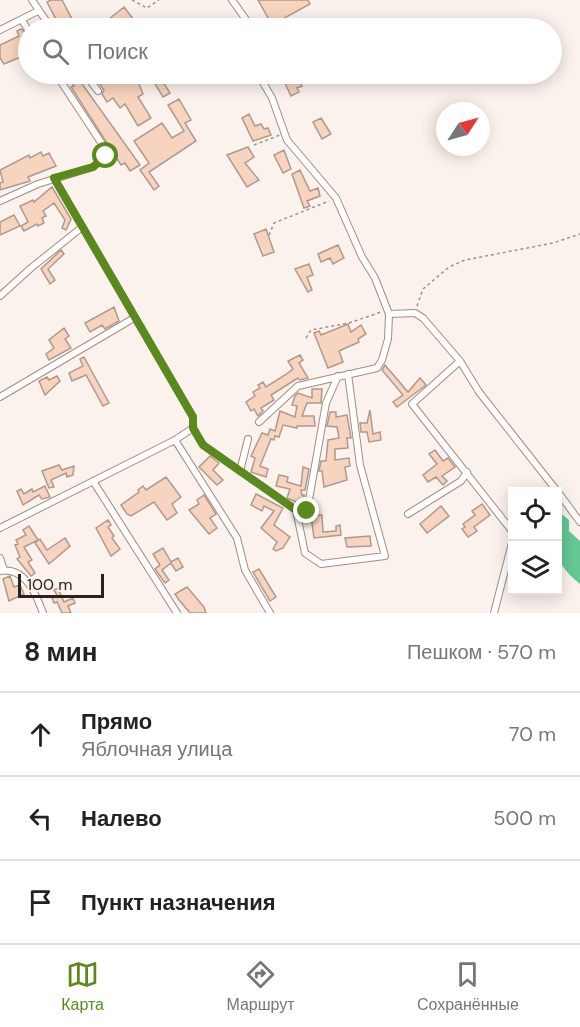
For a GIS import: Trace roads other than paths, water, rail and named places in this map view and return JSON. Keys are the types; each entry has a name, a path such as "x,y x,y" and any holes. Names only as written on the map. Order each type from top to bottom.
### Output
{"street":[{"path":"32,0 43,18"},
{"path":"232,0 245,18"},
{"path":"26,18 38,11"},
{"path":"0,30 18,22"},
{"path":"0,201 54,178 103,162 106,150 63,84"},
{"path":"93,84 98,91"},
{"path":"259,422 298,386 377,368 382,360 388,339 388,312 375,278 362,257 336,198 284,134 272,98 264,84"},
{"path":"54,178 193,417 193,428 203,445 296,510 307,511 326,403 338,376"},
{"path":"0,296 81,228"},
{"path":"388,312 415,313 423,318 460,361 479,392 553,487"},
{"path":"0,397 134,318"},
{"path":"460,361 412,404 508,525"},
{"path":"296,510 305,554 321,564 385,556 360,465 348,374"},
{"path":"0,528 175,440 193,428"},
{"path":"240,471 248,439"},
{"path":"175,440 237,538 245,570 270,613"},
{"path":"408,514 461,481 467,472"},
{"path":"93,481 177,613"},
{"path":"562,499 580,522"},
{"path":"0,558 2,570 28,581 43,613"},
{"path":"494,613 508,561"}]}
